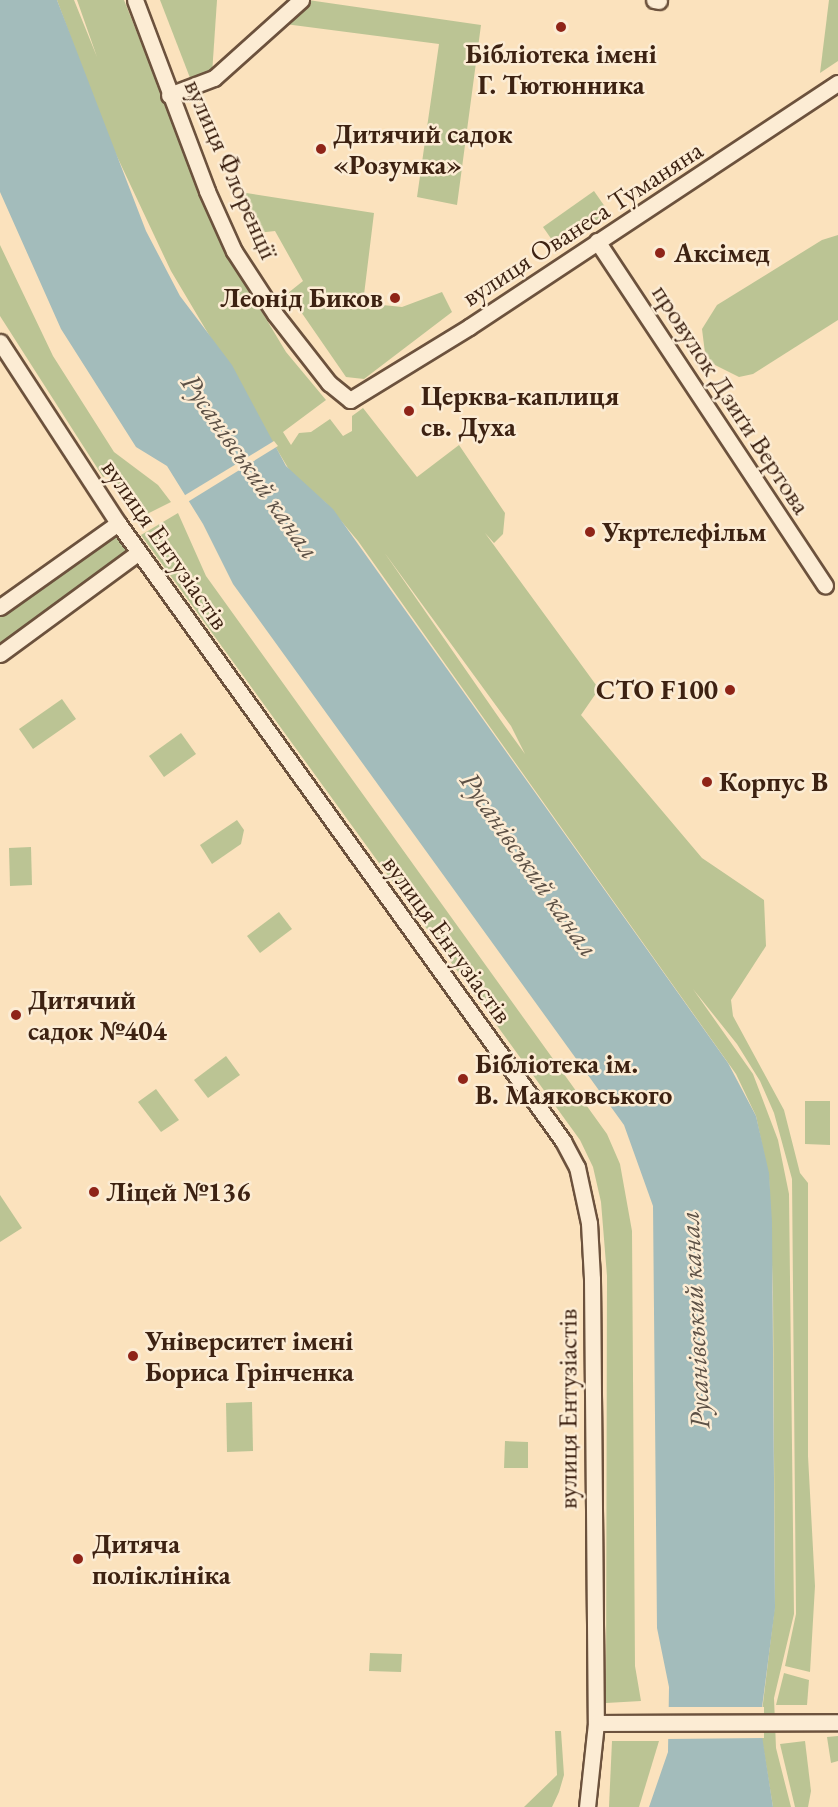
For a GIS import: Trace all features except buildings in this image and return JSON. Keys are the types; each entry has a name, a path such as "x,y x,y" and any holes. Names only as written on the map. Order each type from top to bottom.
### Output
{"street":[{"name":"вулиця Флоренції","path":"135,0 169,95 234,251 275,314 329,383 350,400"},
{"path":"169,95 214,78 302,0"},
{"name":"вулиця Ованеса Туманяна","path":"350,400 838,83"},
{"name":"провулок Дзиґи Вертова","path":"597,241 825,585"},
{"name":"вулиця Ентузіастів","path":"0,342 118,523 563,1141 577,1167 589,1223 592,1279 596,1723 587,1807"},
{"path":"0,607 118,523"},
{"path":"0,654 139,552"},
{"path":"596,1723 838,1722"}],"green space":[{"path":"57,0 74,0 97,57 77,0 124,0 220,242 286,352 326,400 283,432 291,445 299,433 311,432 330,419 343,436 352,431 352,416 363,408 417,477 459,445 505,513 503,534 494,543 485,533 599,689 581,715 702,858 764,900 766,946 731,1000 733,1016 784,1110 800,1173 808,1183 808,1456 815,1586 810,1672 785,1666 796,1614 792,1179 774,1113 760,1081 737,1044 693,989 753,1074 778,1140 789,1194 794,1614 774,1698 776,1748 791,1807 773,1807 760,1728 775,1604 773,1293 769,1178 756,1116 736,1074 358,541 326,503 291,473 171,271 105,131","holes":["384,552 511,726 525,754"]},
{"path":"160,0 217,0 212,74 192,83"},
{"path":"308,0 481,25 457,205 417,197 439,44 285,24"},
{"path":"829,0 838,0 838,61 820,73"},
{"path":"594,191 610,214 559,250 543,227"},
{"path":"240,192 374,213 363,303 402,307 442,292 452,312 364,379 346,377 288,293 303,281 275,231 257,233"},
{"path":"838,235 838,320 753,374 739,377 713,364 705,353 702,329 717,305 822,240"},
{"path":"0,245 53,356 114,452 158,485 171,502 137,519 108,475 103,477 0,316"},
{"path":"178,513 206,576 607,1134 620,1164 632,1231 635,1666 641,1701 606,1703 607,1276 601,1202 593,1167 580,1140 141,535"},
{"path":"118,523 139,552 0,654 0,608"},
{"path":"62,699 76,719 33,749 19,729"},
{"path":"181,733 196,754 164,777 149,756"},
{"path":"237,820 244,830 241,844 212,864 200,845"},
{"path":"31,847 32,885 10,886 9,848"},
{"path":"279,912 292,929 260,953 247,936"},
{"path":"226,1056 240,1075 208,1098 194,1080"},
{"path":"156,1089 179,1120 161,1132 138,1102"},
{"path":"805,1101 830,1101 830,1145 805,1144"},
{"path":"0,1195 22,1228 0,1242"},
{"path":"252,1402 253,1451 227,1452 226,1403"},
{"path":"505,1441 528,1442 528,1468 504,1468"},
{"path":"370,1653 402,1654 401,1672 369,1671"},
{"path":"784,1673 809,1680 807,1705 776,1705"},
{"path":"555,1731 561,1731 564,1775 559,1792 552,1807 524,1807 557,1775"},
{"path":"838,1736 838,1761 831,1763 827,1737"},
{"path":"612,1741 659,1741 639,1807 609,1807"},
{"path":"805,1741 811,1791 808,1807 795,1807 780,1744"}],"water":[{"name":"Русанівський канал","path":"0,0 57,0 146,231 180,296 232,365 286,466 333,509 728,1063 756,1116 769,1173 772,1222 775,1608 760,1723 773,1807 649,1807 668,1752 669,1687 657,1628 653,1206 624,1125 233,584 203,524 167,466 136,447 61,329 0,192"}],"pier":[{"path":"274,441 278,446 186,503 182,497"},
{"path":"666,1707 764,1707 764,1738 665,1739"}],"place":[{"name":"Бібліотека імені Г. Тютюнника","path":"561,27"},
{"name":"Дитячий садок «Розумка»","path":"321,149"},
{"name":"Аксімед","path":"660,253"},
{"name":"Леонід Биков","path":"395,298"},
{"name":"Церква-каплиця св. Духа","path":"409,411"},
{"name":"Укртелефільм","path":"590,532"},
{"name":"СТО F100","path":"730,690"},
{"name":"Корпус В","path":"707,782"},
{"name":"Дитячий садок №404","path":"16,1015"},
{"name":"Бібліотека ім. В. Маяковського","path":"463,1079"},
{"name":"Ліцей №136","path":"94,1192"},
{"name":"Університет імені Бориса Грінченка","path":"133,1356"},
{"name":"Дитяча поліклініка","path":"78,1559"}]}
